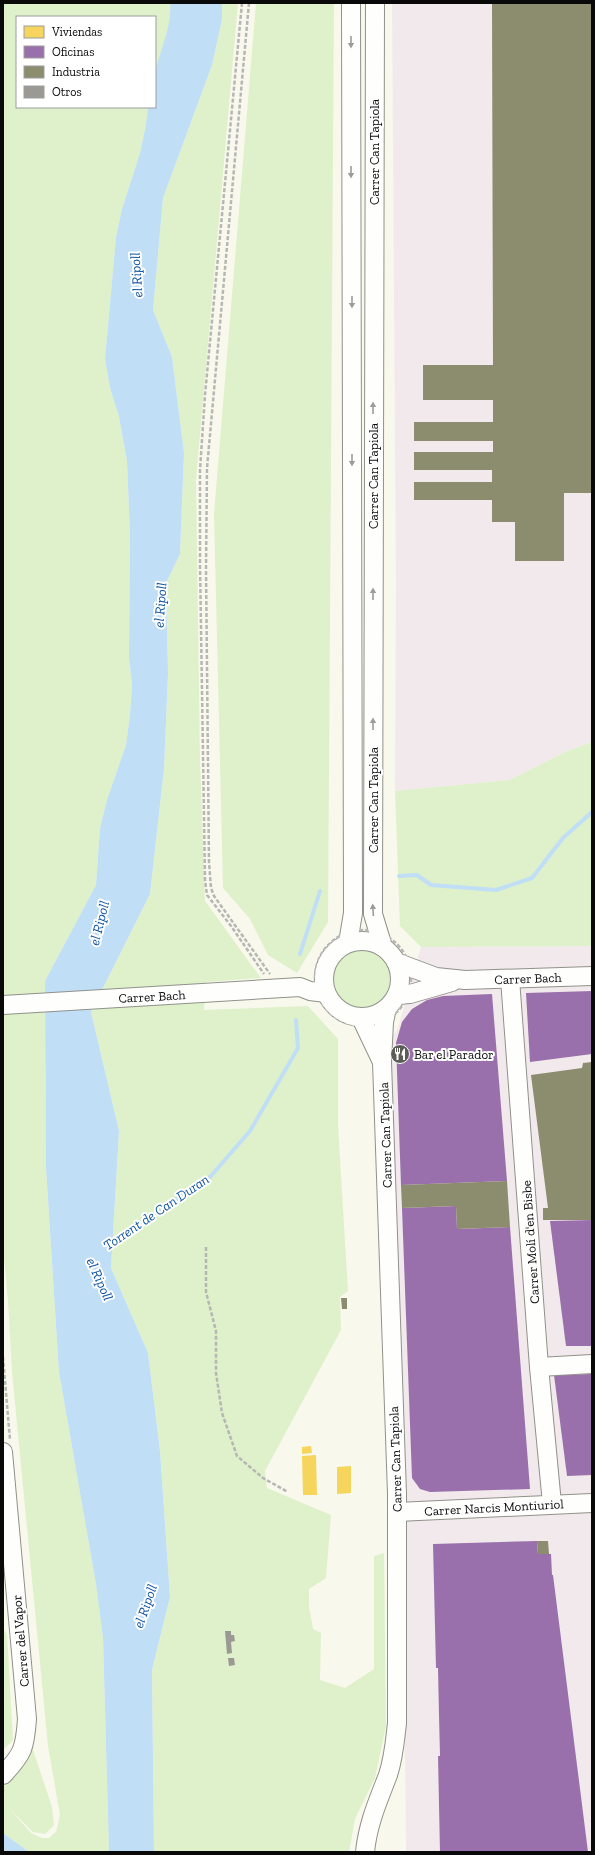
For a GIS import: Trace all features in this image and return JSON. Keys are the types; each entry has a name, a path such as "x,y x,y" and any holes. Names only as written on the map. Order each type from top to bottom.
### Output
{"street":[{"name":"Carrer Can Tapiola","path":"349,937 353,913 351,3"},
{"name":"Carrer Can Tapiola","path":"375,3 373,914 381,940"},
{"path":"349,937 360,941 372,942 381,940 391,954 404,965 400,973 400,984 394,1005 363,1022 342,1012 316,984 333,954 349,937"},
{"name":"Carrer Bach","path":"404,965 436,977 465,980 510,980 592,976"},
{"name":"Carrer Bach","path":"394,1005 432,987 465,980"},
{"name":"Carrer Molí d'en Bisbe","path":"510,980 539,1367 552,1504"},
{"name":"Carrer Bach","path":"3,1005 212,992 270,985 316,984"},
{"name":"Carrer Can Tapiola","path":"365,1852 366,1839 373,1810 388,1774 395,1744 397,1722 397,1512 382,1062 394,1005"},
{"name":"Carrer Can Tapiola","path":"363,1022 382,1062"},
{"path":"539,1367 592,1364"},
{"name":"Carrer del Vapor","path":"3,1452 13,1571 10,1614 27,1719 25,1741 19,1757 3,1775"},
{"name":"Carrer Narcis Montiuriol","path":"397,1512 592,1503"},
{"path":"3,1586 13,1571"}],"path":[{"path":"242,3 205,395 200,470 205,880 207,895 266,976 270,985"},
{"path":"249,3 207,468 206,569 210,862 211,888 214,896 270,975 270,985"},
{"path":"368,930 381,940 389,937 398,944 404,953 404,965 411,984 394,1005 354,1026 342,1022 332,1016 324,1007 316,984 317,963 328,944 337,937 349,937 368,930"},
{"path":"394,1005 402,1008 394,1005"},
{"path":"206,1247 206,1292 216,1331 216,1373 222,1413 237,1456 263,1478 288,1492"}],"shaded area":[{"path":"392,3 592,3 592,742 565,752 510,780 395,791 396,585"},
{"path":"592,946 592,1852 406,1852 403,1517 388,1043 398,1028 421,947"}],"green space":[{"path":"3,3 170,3 168,30 156,71 156,16 16,16 16,108 148,108 140,153 122,209 116,237 105,359 110,388 119,417 127,461 130,535 129,657 132,685 130,715 126,745 107,800 100,828 96,885 45,981 46,1168 59,1372 96,1584 103,1638 109,1852 29,1852 3,1833 3,1788 32,1747 52,1807 54,1825 45,1834 33,1832 9,1808 31,1833 42,1838 49,1838 56,1832 60,1815 48,1746 12,1372 3,1246"},
{"path":"222,3 238,3 196,480 200,760 205,901 261,978 206,982 204,1010 308,1006 338,1039 338,1126 348,1291 340,1297 341,1330 265,1471 267,1488 331,1515 326,1578 309,1589 309,1606 313,1629 321,1633 320,1680 345,1688 374,1669 374,1556 384,1553 386,1726 375,1778 355,1819 349,1852 154,1852 152,1670 170,1597 160,1451 148,1353 111,1268 119,1131 91,1012 150,894 164,769 168,673 166,583 180,554 184,453 172,357 153,310 163,198 212,65 222,20"},
{"path":"256,3 334,3 328,922 297,973 268,955 250,919 223,888 214,514"},
{"path":"592,742 592,946 421,947 400,926 395,791 510,780 565,752"},
{"path":"356,948 368,948 384,957 391,967 393,979 391,991 384,1001 368,1010 356,1010 345,1005 336,996 331,985 331,973 336,962 345,953"},
{"path":"3,1627 7,1635 13,1740 3,1750"}],"water":[{"name":"el Ripoll","path":"170,3 222,3 222,20 212,65 163,198 153,310 172,357 184,453 180,554 166,583 168,673 164,769 150,894 91,1012 119,1131 111,1268 148,1353 160,1451 170,1597 152,1670 154,1852 109,1852 103,1638 96,1584 59,1372 46,1168 45,981 96,885 100,828 107,800 126,745 130,715 132,685 129,657 130,535 127,461 119,417 110,388 105,359 116,237 122,209 140,153 148,108 156,108 156,68 167,30"},
{"path":"3,1833 29,1852 3,1852"}],"building: Viviendas":[{"path":"311,1446 312,1453 302,1454 302,1447"},
{"path":"316,1455 317,1495 303,1495 302,1456"},
{"path":"351,1466 351,1493 337,1494 337,1467"}],"building: Oficinas":[{"path":"592,991 592,1054 530,1062 526,993"},
{"path":"492,994 507,1181 401,1185 396,1043 402,1022 412,1009 427,1000 443,996"},
{"path":"456,1206 457,1229 510,1227 530,1489 430,1492 420,1489 412,1478 402,1208"},
{"path":"592,1220 592,1346 566,1346 550,1221"},
{"path":"592,1374 592,1475 567,1476 554,1375"},
{"path":"537,1541 538,1554 551,1554 552,1575 588,1852 440,1852 438,1668 436,1668 433,1544"}],"building: Industria":[{"path":"492,3 592,3 592,493 564,493 564,561 515,561 515,522 492,522 492,500 414,500 414,482 492,482 492,470 414,470 414,452 493,452 493,441 414,441 414,422 493,422 493,400 423,400 423,365 493,365"},
{"path":"592,1062 592,1220 543,1220 543,1208 548,1208 531,1075 582,1068 583,1063"},
{"path":"507,1181 510,1227 457,1229 456,1206 402,1208 401,1185"},
{"path":"341,1298 347,1298 347,1309 342,1309"},
{"path":"537,1541 548,1541 549,1554 538,1554"}],"building: Otros":[{"path":"225,1631 231,1631 231,1635 234,1635 235,1641 231,1642 232,1653 227,1654"},
{"path":"228,1658 234,1658 235,1665 229,1666"}],"waterway":[{"name":"Torrent de Can Duran","path":"399,876 417,875 431,885 496,890 532,878 563,838 592,812"},
{"name":"Torrent de Can Duran","path":"300,954 320,891"},
{"name":"Torrent de Can Duran","path":"108,1244 210,1177 250,1131 298,1048 296,1020"}],"place":[{"name":"Bar el Parador","path":"400,1054"}]}
